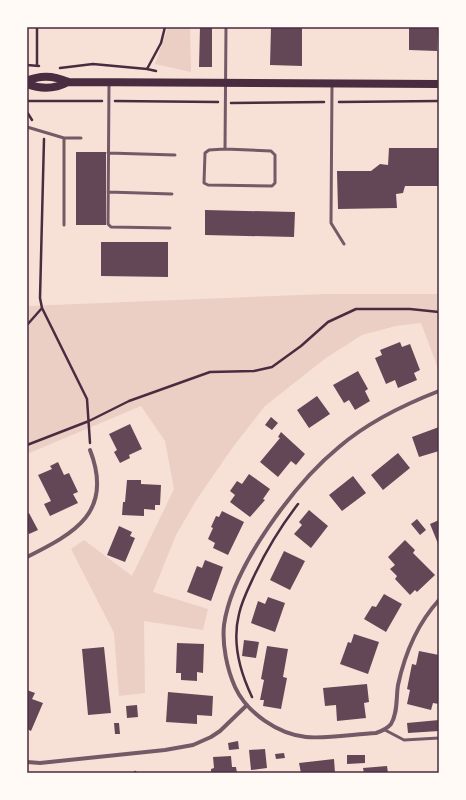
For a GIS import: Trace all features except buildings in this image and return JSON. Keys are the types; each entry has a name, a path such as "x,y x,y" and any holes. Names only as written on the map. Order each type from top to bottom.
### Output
{"main road":[{"path":"27,81 35,78 58,78 68,82 108,83 439,84"},
{"path":"27,84 35,87 58,87 68,82"}],"street":[{"path":"439,391 396,410 367,426 339,446 296,491 272,522 253,552 230,602 224,625 225,654 230,677 238,694 247,706 269,724 288,733 307,737 376,733 385,730 394,717 398,685 406,657 416,632 439,600"},
{"path":"27,557 61,540 76,529 88,516 95,501 96,484 96,466 90,450"},
{"path":"27,762 166,750 193,745 220,731 247,706"}],"lane":[{"path":"225,150 226,27"},
{"path":"108,83 108,224 111,227 170,228"},
{"path":"332,83 331,223 344,244"},
{"path":"27,126 64,138 81,138"},
{"path":"64,138 64,225"},
{"path":"208,150 225,150 270,151 275,155 275,183 272,186 208,185 204,183 205,153 208,150"},
{"path":"108,153 175,155"},
{"path":"108,192 172,194"},
{"path":"385,730 404,740 439,738"}],"path":[{"path":"37,66 38,27"},
{"path":"53,68 92,64 147,69 161,43 165,27"},
{"path":"27,65 41,67"},
{"path":"27,112 44,136 40,298 42,308 87,399 90,450"},
{"path":"27,325 42,308"},
{"path":"27,445 89,422 129,401 210,372 254,371 272,368 301,346 328,322 356,309 410,309 438,312"},
{"path":"256,701 242,673 238,653 238,615 264,555 281,526 301,499"}],"shaded area":[{"path":"168,27 190,27 191,72 155,64"},
{"path":"325,294 439,294 439,371 421,323 396,326 362,335 326,358 265,406 233,447 197,499 176,535 153,592 208,609 203,630 144,621 145,693 119,696 114,633 71,549 84,540 132,576 174,489 165,441 141,406 27,454 27,306"}]}
